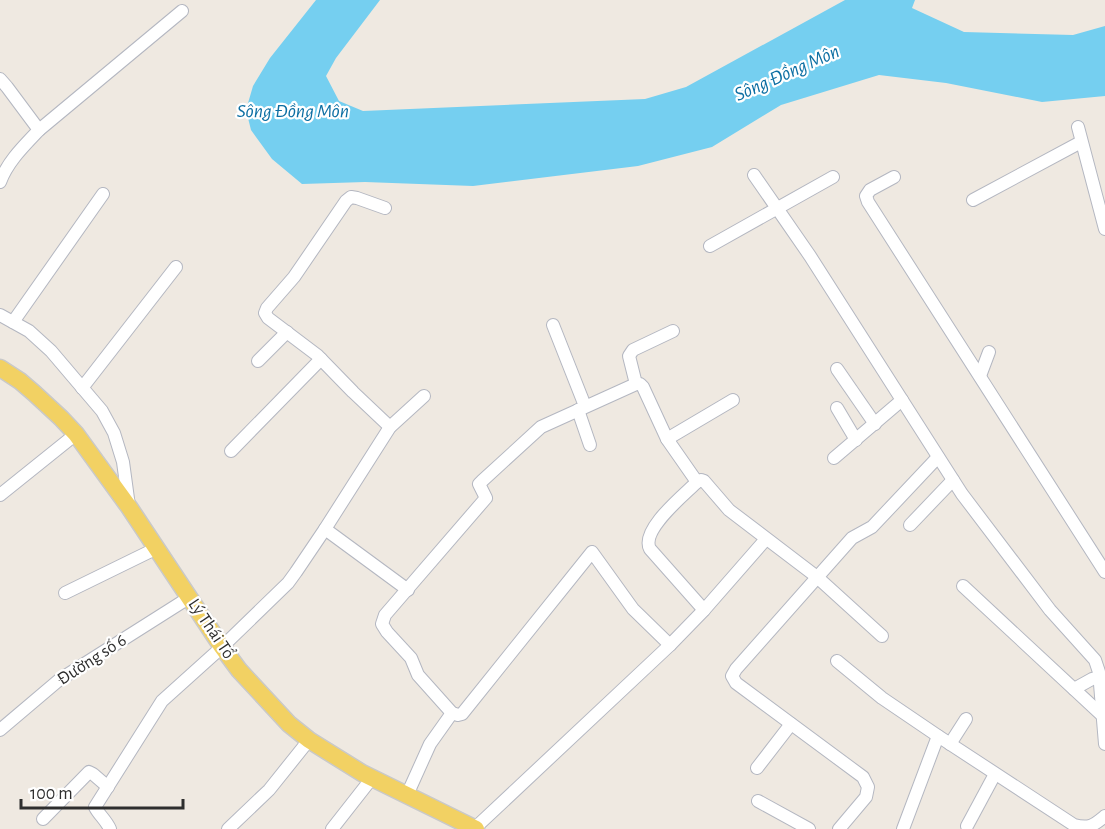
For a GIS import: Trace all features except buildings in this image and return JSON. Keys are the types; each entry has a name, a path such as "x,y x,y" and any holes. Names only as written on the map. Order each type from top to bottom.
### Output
{"main road":[{"name":"Lý Thái Tổ","path":"0,368 34,393 76,434 129,507 222,647 239,670 289,724 333,756 470,828"}],"street":[{"path":"0,182 7,167 39,130 183,11"},
{"path":"0,79 39,130"},
{"path":"1078,127 1105,229"},
{"path":"973,200 1081,142"},
{"path":"754,175 810,256 962,494 1050,610 1095,660 1098,666 1105,744"},
{"path":"710,246 833,177"},
{"path":"894,177 870,190 866,196 868,202 1105,572"},
{"path":"14,322 103,194"},
{"path":"385,208 357,198 351,197 346,201 294,277 265,313 268,318 321,359 390,427"},
{"path":"82,388 176,267"},
{"path":"0,315 29,330 51,351 102,411 114,433 123,462 129,507"},
{"path":"553,325 581,408 590,445"},
{"path":"258,361 287,332"},
{"path":"636,384 630,353 673,332"},
{"path":"980,376 989,352"},
{"path":"231,451 321,359"},
{"path":"837,369 875,424"},
{"path":"670,645 633,609 592,552 464,712 458,715 452,713 418,675 411,658 382,624 385,615 486,498 479,484 541,427 581,408 640,384 667,440 697,482"},
{"path":"110,829 95,807 162,702 222,647 297,572 390,427 424,396"},
{"path":"667,440 733,400"},
{"path":"834,458 902,400"},
{"path":"837,408 855,440"},
{"path":"0,495 76,434"},
{"path":"839,829 866,797 868,787 862,777 736,683 732,676 852,538 863,532 938,457"},
{"path":"704,610 648,545 648,540 659,520 701,480 729,510 817,578 882,636"},
{"path":"910,525 953,480"},
{"path":"325,529 408,590"},
{"path":"470,828 670,645 704,610 766,538"},
{"path":"65,593 157,548"},
{"path":"963,586 1103,716"},
{"name":"Đường số 6","path":"0,730 59,680 190,597"},
{"path":"837,661 882,698 1074,825 1090,829 1105,816"},
{"path":"1074,689 1099,677"},
{"path":"407,795 430,744 452,713"},
{"path":"950,744 966,719"},
{"path":"757,768 791,724"},
{"path":"903,829 938,736"},
{"path":"228,829 268,790 309,740"},
{"path":"43,819 89,772 108,787"},
{"path":"967,826 995,774"},
{"path":"332,829 372,778"},
{"path":"758,801 809,829"}],"water":[{"name":"Sông Đồng Môn","path":"316,0 380,0 336,58 326,76 339,101 363,111 645,99 686,87 845,0 915,0 912,8 964,32 1073,35 1105,26 1105,96 1042,102 946,83 879,75 781,105 712,147 638,166 473,186 365,182 302,184 272,159 251,130 246,110 253,86 270,58"}]}
